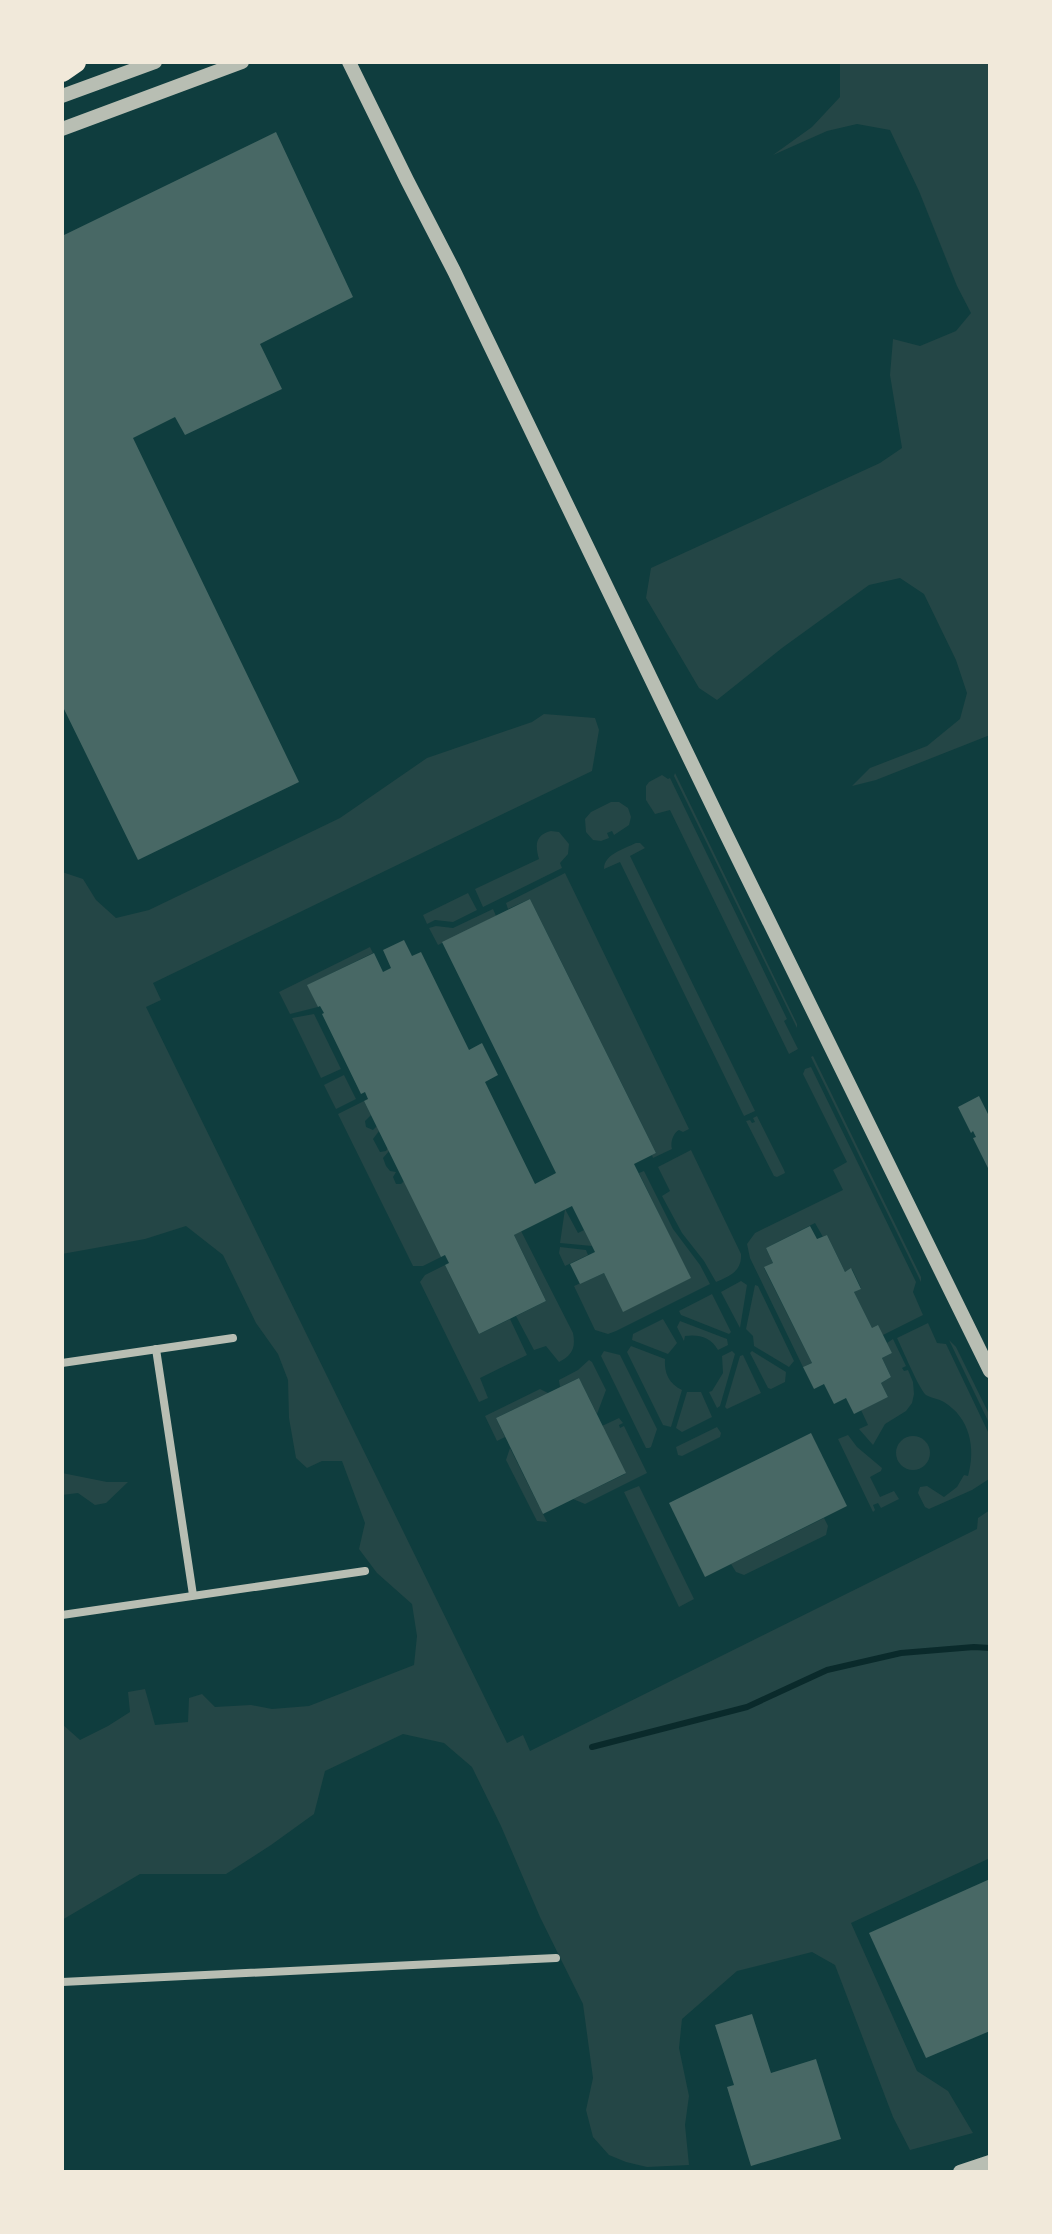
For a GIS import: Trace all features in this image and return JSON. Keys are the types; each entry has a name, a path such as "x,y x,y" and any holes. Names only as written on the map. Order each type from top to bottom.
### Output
{"highway":[{"path":"62,71 75,62"}],"street":[{"path":"62,96 155,62"},
{"path":"62,129 242,62"},
{"path":"349,62 990,1371"},
{"path":"62,1363 233,1338"},
{"path":"156,1349 193,1595"},
{"path":"62,1615 365,1571"},
{"path":"62,1982 556,1958"},
{"path":"960,2172 990,2162"}],"shaded area":[{"path":"840,62 990,62 990,735 876,780 852,786 870,768 927,746 960,719 967,693 956,660 924,594 900,578 869,585 717,700 699,688 646,598 651,568 880,463 902,448 890,375 893,339 920,346 956,331 971,313 890,130 857,124 827,131 773,155 812,127 840,97"},
{"path":"544,714 595,718 599,730 592,771 153,983 161,1000 146,1007 507,1743 523,1735 530,1751 977,1529 978,1518 990,1510 990,1858 851,1923 917,2071 948,2091 973,2133 910,2150 893,2117 835,1965 812,1952 737,1971 682,2019 679,2048 689,2096 685,2125 689,2165 647,2167 609,2155 593,2137 586,2110 593,2078 583,2004 472,1767 444,1743 403,1734 325,1771 314,1814 226,1874 140,1874 62,1920 62,1724 80,1740 130,1712 128,1692 145,1689 155,1725 188,1722 189,1698 202,1694 215,1707 251,1705 272,1709 309,1706 414,1665 417,1636 412,1604 377,1573 359,1549 365,1523 342,1461 322,1461 307,1468 296,1458 289,1418 288,1380 278,1354 256,1323 223,1255 186,1226 145,1239 62,1254 62,872 83,879 96,900 116,918 149,910 340,818 427,758 532,722"},
{"path":"675,773 797,1024 797,1028 674,776"},
{"path":"662,775 670,778 787,1019 784,1021 798,1049 789,1054 670,810 655,814 646,800 646,786"},
{"path":"611,802 619,802 628,808 631,817 629,825 614,835 612,831 607,833 609,838 593,840 586,832 585,819 591,812"},
{"path":"551,831 559,832 569,844 568,854 560,863 562,868 483,907 475,889 539,859 538,841"},
{"path":"636,843 645,848 630,856 755,1111 744,1116 620,862 604,869 607,859"},
{"path":"565,873 689,1129 677,1131 672,1138 672,1149 653,1158 652,1155 656,1153 530,899 508,909 506,903"},
{"path":"468,893 477,910 453,922 435,920 427,924 423,915"},
{"path":"493,909 496,916 438,945 429,928 453,928"},
{"path":"370,947 373,953 308,985 318,1007 290,1014 279,992"},
{"path":"314,1014 341,1069 321,1078 292,1018"},
{"path":"811,1057 921,1277 921,1282"},
{"path":"811,1067 916,1282 913,1292 923,1315 883,1335 872,1328 854,1292 861,1288 852,1269 845,1272 827,1235 823,1237 815,1223 766,1248 773,1263 764,1268 812,1363 803,1367 750,1258 747,1244 755,1233 843,1190 833,1170 847,1162 803,1074 805,1069"},
{"path":"344,1075 356,1099 336,1109 324,1085"},
{"path":"364,1101 371,1115 365,1121 366,1127 373,1130 377,1126 379,1131 373,1139 380,1152 388,1148 383,1158 386,1166 396,1172 393,1177 396,1184 404,1181 441,1257 423,1266 413,1266 338,1114"},
{"path":"757,1116 785,1173 777,1177 746,1121 755,1122 753,1118"},
{"path":"691,1150 741,1254 737,1269 716,1282 682,1233 662,1196 670,1191 658,1167"},
{"path":"644,1171 673,1229 710,1284 608,1334 595,1330 574,1286 604,1273 623,1311 690,1278 639,1173"},
{"path":"565,1209 578,1233 584,1230 592,1246 560,1243"},
{"path":"521,1231 573,1333 572,1350 559,1362 546,1346 534,1350 516,1316 546,1301 514,1235"},
{"path":"560,1247 586,1250 588,1255 565,1266 559,1253"},
{"path":"445,1265 479,1334 510,1319 527,1355 480,1378 488,1398 479,1402 420,1282 425,1275"},
{"path":"741,1281 747,1285 740,1328 721,1292"},
{"path":"755,1285 794,1361 789,1367 754,1346 753,1336 746,1329"},
{"path":"712,1294 731,1332 729,1334 681,1315 679,1311"},
{"path":"663,1319 677,1343 668,1354 632,1340 633,1334"},
{"path":"680,1321 727,1339 728,1345 718,1350 708,1339 695,1336 685,1336 684,1341 677,1327"},
{"path":"928,1323 937,1343 946,1344 990,1436 989,1479 929,1509 918,1493 920,1487 927,1486 944,1497 957,1487 964,1475 968,1476 971,1444 960,1416 944,1402 923,1391 897,1338"},
{"path":"893,1339 906,1366 902,1368 908,1370 913,1382 914,1394 906,1411 885,1424 873,1445 859,1429 868,1425 861,1410 888,1397 881,1383 891,1377 882,1358 892,1353 887,1343"},
{"path":"949,1340 956,1347 990,1416 990,1425"},
{"path":"631,1346 665,1359 668,1378 682,1390 671,1427 663,1425 627,1352"},
{"path":"604,1351 620,1355 657,1429 649,1448 646,1448 601,1356"},
{"path":"732,1351 735,1354 717,1408 709,1392 723,1373 722,1356"},
{"path":"752,1351 786,1372 785,1382 768,1388 750,1353"},
{"path":"743,1355 761,1393 727,1409 725,1407 740,1356"},
{"path":"589,1360 606,1390 597,1414 579,1378 560,1387 559,1380"},
{"path":"540,1389 548,1393 496,1418 505,1437 497,1441 485,1416"},
{"path":"687,1392 701,1392 712,1417 682,1432 676,1428"},
{"path":"619,1418 623,1423 619,1425 620,1428 624,1426 647,1473 585,1504 573,1499 625,1474 602,1426"},
{"path":"717,1427 720,1437 682,1456 678,1455 676,1447"},
{"path":"848,1435 882,1468 870,1477 880,1497 894,1491 899,1499 881,1508 878,1503 873,1505 873,1512 838,1439"},
{"path":"913,1436 925,1441 930,1453 925,1465 913,1470 901,1465 896,1453 901,1441"},
{"path":"510,1448 547,1522 537,1521 506,1460"},
{"path":"62,1473 107,1482 128,1482 106,1503 95,1505 78,1493 62,1495"},
{"path":"639,1486 694,1599 679,1607 624,1492"},
{"path":"824,1518 828,1526 826,1535 744,1575 736,1572 731,1564"}],"building":[{"path":"276,132 353,297 260,344 282,389 185,435 175,417 133,438 299,782 138,860 62,705 62,236"},
{"path":"530,899 656,1153 634,1164 691,1278 623,1312 604,1273 580,1284 570,1264 595,1252 572,1206 514,1235 546,1301 479,1334 445,1265 449,1263 445,1255 441,1257 364,1101 368,1099 365,1092 361,1094 324,1013 307,985 374,953 383,972 391,968 383,950 404,940 412,956 421,952 469,1050 482,1043 498,1075 485,1082 535,1184 556,1173 442,942"},
{"path":"979,1096 990,1118 990,1172 973,1138 976,1137 958,1107"},
{"path":"810,1226 817,1239 827,1235 845,1272 851,1268 861,1289 854,1292 872,1328 878,1325 892,1353 882,1358 891,1377 881,1383 888,1397 854,1414 846,1398 834,1404 824,1384 814,1389 803,1367 812,1363 764,1267 773,1263 766,1248"},
{"path":"579,1378 626,1473 543,1514 496,1418"},
{"path":"811,1433 847,1506 705,1577 669,1503"},
{"path":"990,1879 990,2031 926,2058 869,1933"},
{"path":"752,2014 771,2073 816,2059 841,2139 751,2166 727,2087 734,2085 715,2025"}],"waterway":[{"path":"592,1747 747,1707 827,1670 901,1653 990,1648"}]}
